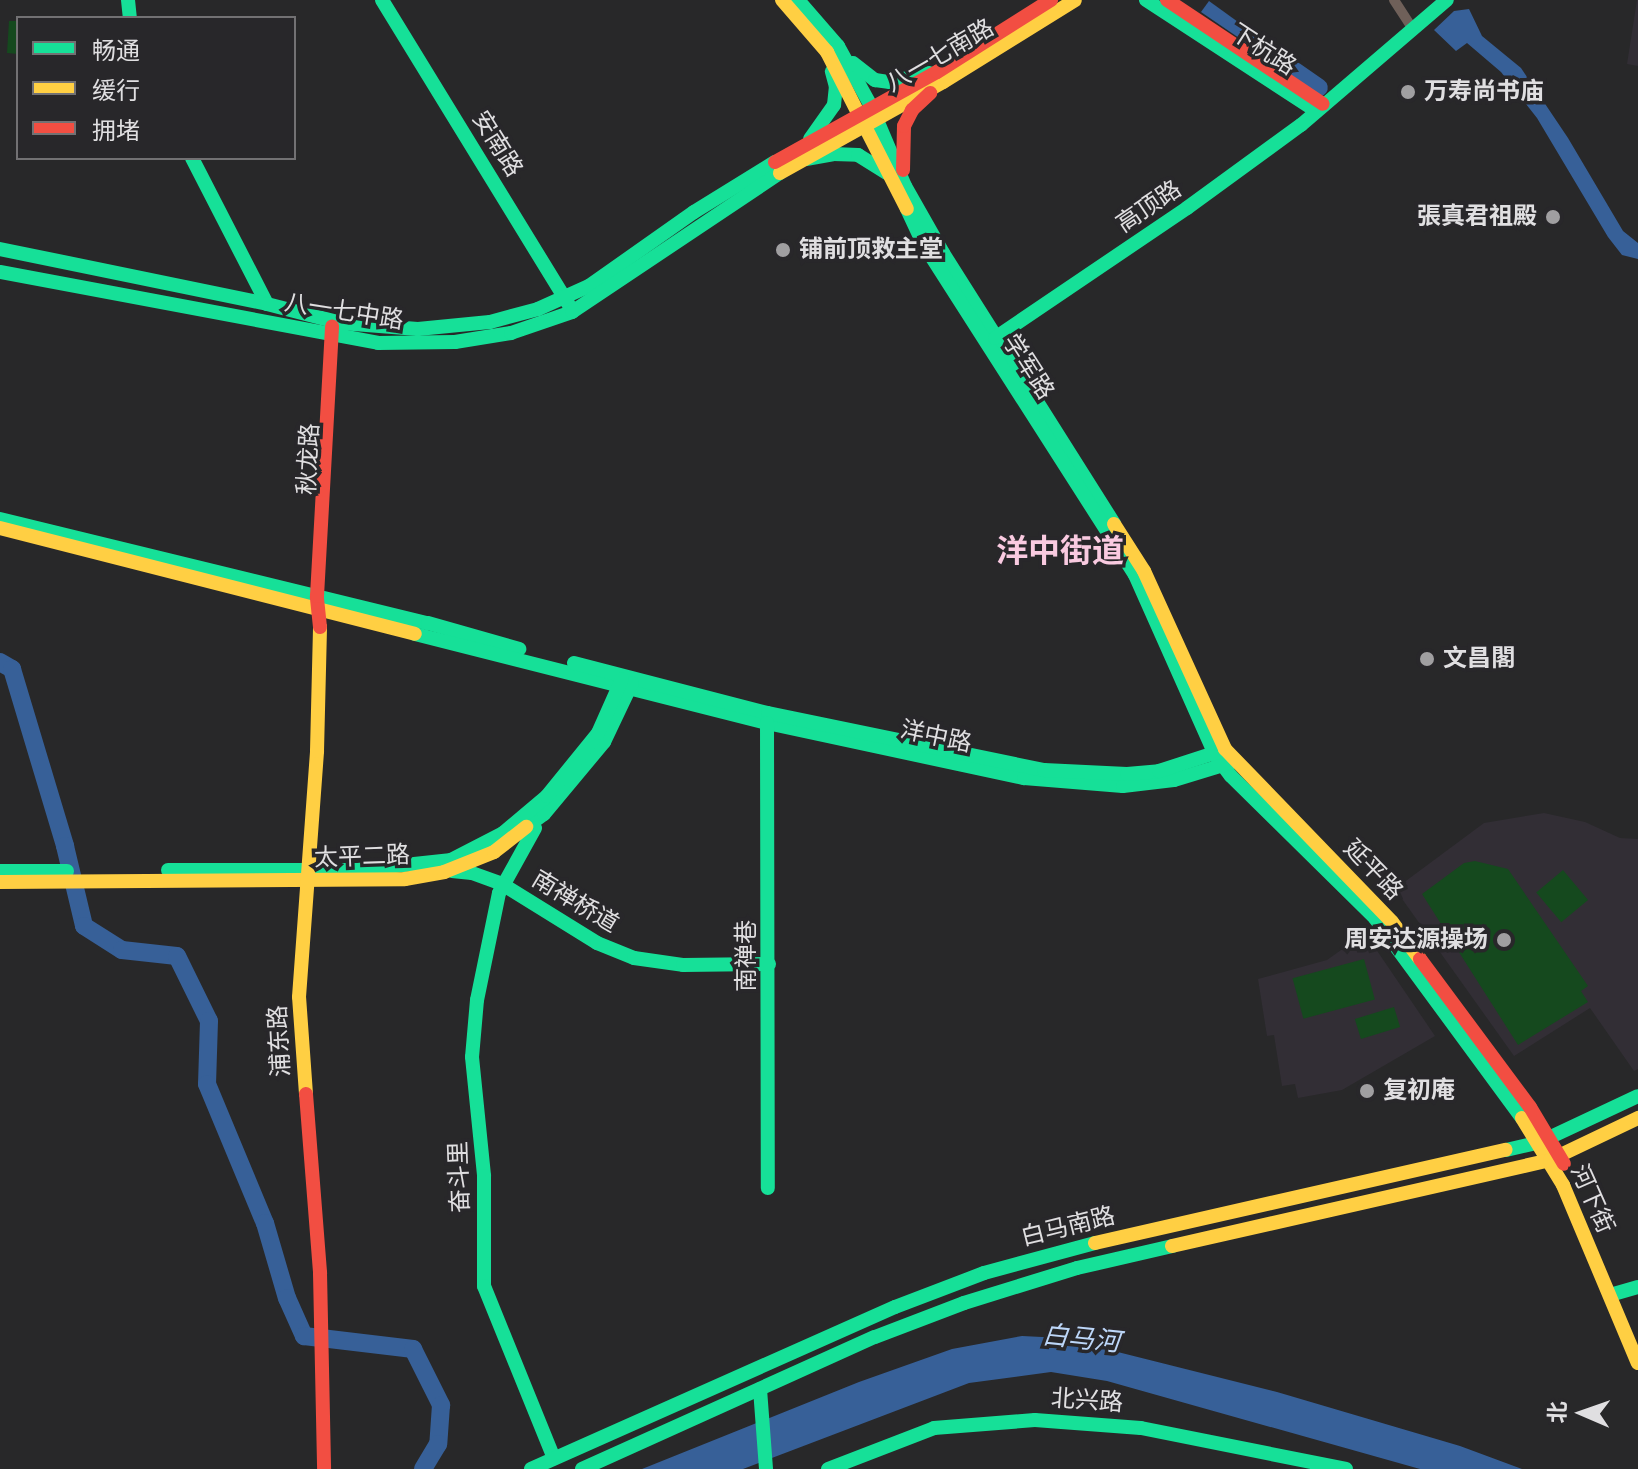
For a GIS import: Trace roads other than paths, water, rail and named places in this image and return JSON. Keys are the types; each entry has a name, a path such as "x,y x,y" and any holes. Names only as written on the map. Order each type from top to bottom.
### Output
{"main road":[{"name":"安南路","path":"382,0 572,312"},
{"name":"学军路","path":"782,0 832,49"},
{"name":"学军路","path":"798,0 832,49 905,186 995,338 1144,571 1224,758"},
{"name":"八一七南路","path":"940,77 1051,0"},
{"name":"八一七南路","path":"868,115 1075,0"},
{"name":"下杭路","path":"1146,0 1320,107"},
{"name":"下杭路","path":"1167,0 1320,107"},
{"name":"高顶路","path":"995,338 1187,208 1320,107 1447,0"},
{"path":"832,49 863,75 875,80 890,82 940,77"},
{"path":"806,143 834,105 836,87 832,49"},
{"path":"905,186 904,126 912,110 940,77"},
{"name":"八一七中路","path":"0,249 267,304 336,330 471,325 511,317 589,286 694,212 806,143 868,115"},
{"name":"八一七中路","path":"0,272 336,330 398,344 455,342 522,330 572,312 868,115"},
{"name":"学军路","path":"868,115 889,175 924,245 1135,575 1224,758"},
{"path":"797,161 833,154 858,155 889,175"},
{"path":"193,160 267,304"},
{"name":"秋龙路","path":"320,601 336,330"},
{"path":"0,519 626,682"},
{"path":"0,528 320,601"},
{"name":"浦东路","path":"320,601 316,771 306,875 299,1014 319,1258 324,1469"},
{"name":"洋中路","path":"626,682 1044,770 1144,773 1224,758"},
{"name":"洋中路","path":"626,682 767,723 1058,783 1139,785 1224,758"},
{"name":"太平二路","path":"0,871 405,879 444,872 494,852 544,814 604,742 626,682"},
{"name":"太平二路","path":"306,875 451,860 489,841 530,812 565,776 598,733 626,682"},
{"name":"南禅巷","path":"767,723 768,1188"},
{"name":"延平路","path":"1224,758 1387,915 1545,1140"},
{"name":"奋斗里","path":"544,814 502,884 484,965 472,1045 484,1176 483,1282 554,1458"},
{"name":"南禅桥道","path":"444,872 472,873 502,884 597,943 634,958 683,965 769,964"},
{"name":"太平二路","path":"0,882 42,883 81,875"},
{"name":"白马南路","path":"531,1469 856,1324 984,1273 1101,1241 1545,1140 1638,1096"},
{"path":"582,1469 917,1320 1039,1278 1555,1158 1638,1118"},
{"name":"河下街","path":"1545,1140 1638,1338"},
{"path":"1615,1294 1638,1287"},
{"name":"河下街","path":"1615,1294 1638,1363"},
{"path":"760,1389 766,1467"},
{"name":"北兴路","path":"828,1469 934,1428 1035,1420 1141,1428 1323,1467 1346,1469"}],"street":[{"path":"1394,0 1413,29"}],"water":[{"path":"1209,1 1317,79 1311,87 1201,12"},
{"path":"1469,9 1482,36 1521,68 1568,138 1623,231 1638,243 1638,259 1622,255 1608,237 1537,118 1501,72 1467,43 1456,51 1434,30 1454,11"},
{"path":"1022,1336 1062,1338 1277,1392 1460,1446 1522,1469 1420,1469 1107,1381 1051,1372 969,1383 743,1469 642,1469 859,1382 952,1349"}],"waterway":[{"path":"1295,71 1319,88"},
{"path":"0,662 12,669 65,846 84,926 122,950 177,956 209,1021 207,1084 265,1223 287,1298 304,1336 413,1349 441,1405 438,1444 423,1469"}],"place":[{"name":"万寿尚书庙","path":"1408,92"},
{"name":"張真君祖殿","path":"1553,217"},
{"name":"铺前顶救主堂","path":"783,250"},
{"name":"文昌閣","path":"1427,659"},
{"name":"周安达源操场","path":"1504,940"},
{"name":"复初庵","path":"1367,1091"}],"district":[{"name":"洋中街道","path":"1060,552"}],"water label":[{"name":"白马河","path":"1081,1340"}]}
